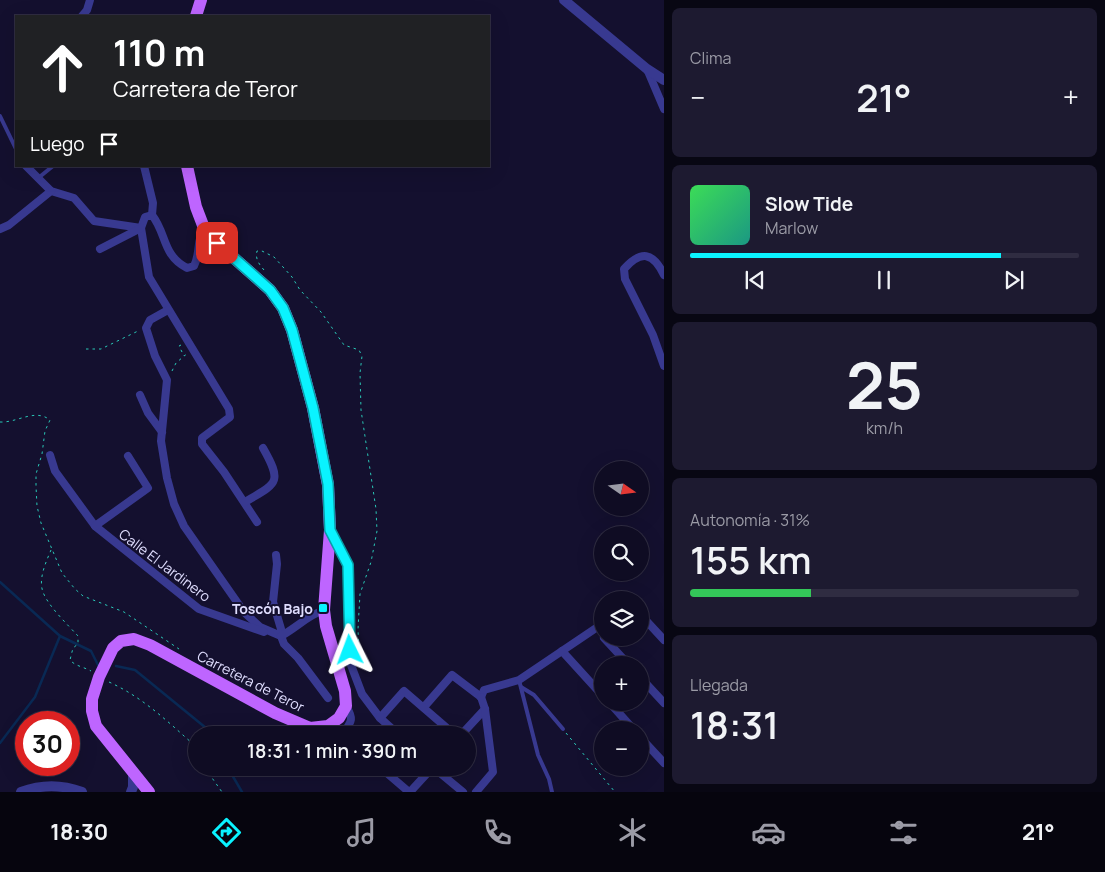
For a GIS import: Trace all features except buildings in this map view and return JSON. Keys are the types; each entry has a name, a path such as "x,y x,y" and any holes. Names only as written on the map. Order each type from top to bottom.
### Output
{"main road":[{"path":"196,15 201,0"},
{"path":"187,167 196,207 204,228 217,243 270,290 283,308 292,330 313,408 328,484 330,530 324,610 326,626 345,691 346,706 339,718 328,726"},
{"name":"Carretera de Teror","path":"148,792 96,726 92,711 92,699 99,677 113,648 122,641 134,640 150,645 275,713 305,726"}],"street":[{"path":"85,14 90,0"},
{"path":"564,0 647,69 664,80"},
{"path":"647,69 664,109"},
{"path":"27,167 51,190 74,198 94,221 141,228"},
{"path":"144,167 153,203 152,215 157,221 167,250 177,263 187,268 194,266 198,258 199,236 204,228"},
{"path":"0,229 9,225 51,190"},
{"path":"152,215 145,217 141,228 149,277 229,409 230,417 202,438 202,444 224,472 257,522"},
{"path":"100,249 141,228"},
{"path":"664,274 658,262 651,257 642,256 630,262 624,269 625,279 653,335 664,366"},
{"path":"168,310 150,320 146,328 155,356 167,380 161,440 167,478 174,504 184,526 244,612 260,627 281,636"},
{"path":"140,395 148,413 162,432"},
{"path":"245,502 269,488 275,478 274,468 263,448"},
{"name":"Calle El Jardinero","path":"50,455 55,471 95,526 199,609 251,628 281,636"},
{"path":"95,526 148,488 128,456"},
{"path":"330,530 348,565 348,634 351,664 362,694 380,718 389,726"},
{"path":"276,555 277,564 273,602 281,629 281,636 284,644 298,658 328,698"},
{"path":"328,556 339,557 348,565"},
{"path":"281,636 294,629 312,614 324,610"},
{"path":"649,624 664,640"},
{"path":"481,697 484,690 520,683 594,629"},
{"path":"611,646 621,656"},
{"path":"562,651 594,686"},
{"path":"424,708 452,675 481,697 485,709 493,772 476,792"},
{"path":"649,687 664,703"},
{"path":"380,718 404,691 445,726"},
{"path":"346,706 352,715 349,726"},
{"path":"469,726 485,709"},
{"path":"617,711 626,721"},
{"path":"649,747 664,763"},
{"path":"131,792 133,772"},
{"path":"390,776 409,792 425,776"},
{"path":"443,776 462,792"},
{"path":"21,792 35,786 54,785 82,792"}],"lane":[{"path":"0,116 15,147"},
{"path":"37,178 52,167"},
{"path":"520,683 534,695 563,729"},
{"path":"520,683 538,755 549,779 552,792"}],"path":[{"path":"267,275 258,261 257,251 262,251 274,257 292,277 300,290 321,312 344,345 360,350 362,356 360,373 361,410 376,509 377,531 371,562 360,594 359,658 351,664"},
{"path":"86,349 101,348 146,328"},
{"path":"167,380 176,363 184,356"},
{"path":"0,422 8,422 38,414 50,420 45,431 42,454 36,474 36,486 41,522 62,573 83,596 124,612 183,651"},
{"path":"51,549 45,564 42,581 43,592 78,636 78,644 72,648 70,660 73,664 86,668 99,677 130,692 152,707 188,740"},
{"path":"563,729 615,792"},
{"path":"211,776 222,792"}],"waterway":[{"path":"0,582 60,636 91,651 98,665"},
{"path":"0,743 35,697 60,636"},
{"path":"116,666 135,670 204,726"},
{"path":"233,776 242,792"}],"place":[{"name":"Toscón Bajo","path":"323,608"}],"route":[{"path":"217,243 270,290 283,308 292,330 313,408 328,484 330,530 348,565 348,634 350,650"}]}
